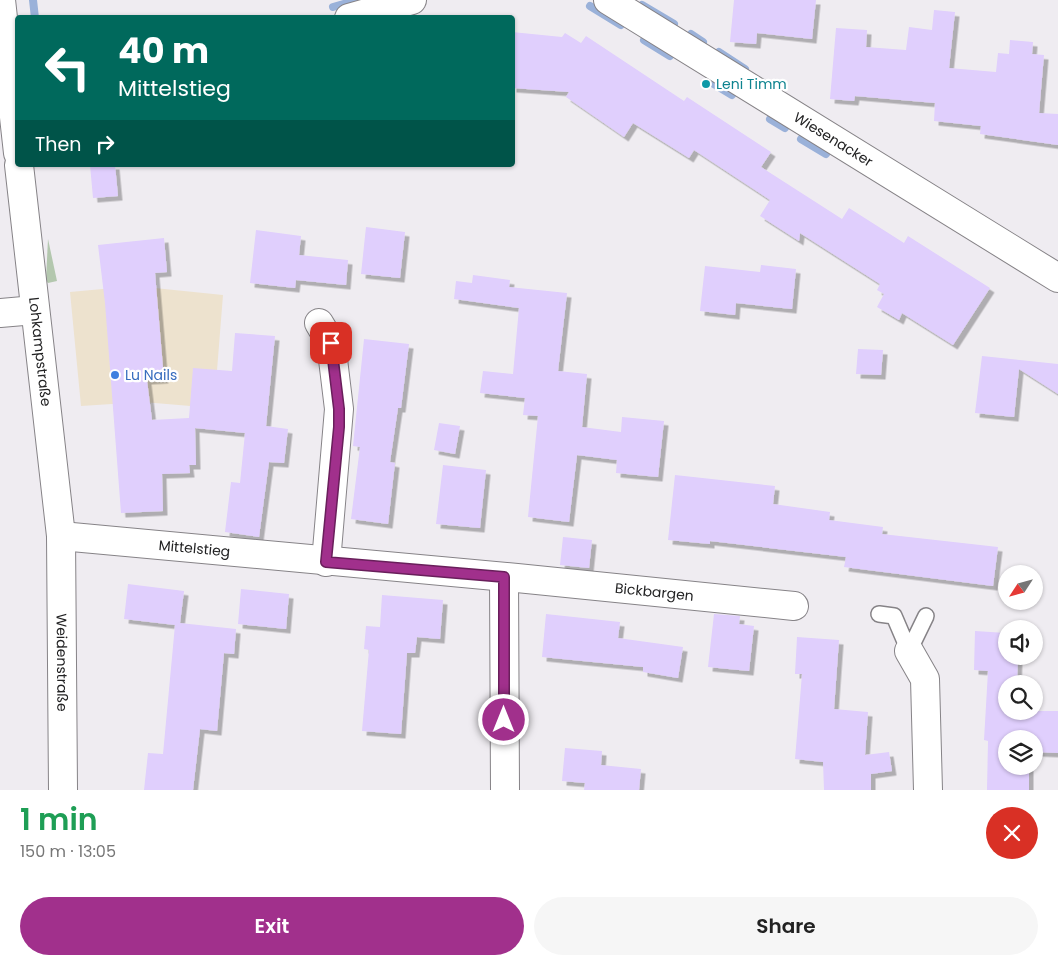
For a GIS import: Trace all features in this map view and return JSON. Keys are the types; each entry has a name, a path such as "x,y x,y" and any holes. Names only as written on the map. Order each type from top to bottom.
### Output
{"street":[{"path":"1,0 15,104"},
{"path":"360,15 412,0"},
{"name":"Wiesenacker","path":"608,0 1058,278"},
{"name":"Lohkampstraße","path":"19,167 61,536"},
{"path":"0,312 35,310"},
{"path":"319,323 331,343 339,409 326,562"},
{"name":"Mittelstieg","path":"61,536 326,562 510,577"},
{"name":"Weidenstraße","path":"61,536 63,790"},
{"path":"505,790 510,577"},
{"name":"Bickbargen","path":"510,577 794,606"},
{"path":"909,650 925,679 928,790"}],"lane":[{"path":"879,614 894,616 909,650"},
{"path":"909,650 926,616"}],"shaded area":[{"path":"135,286 223,295 214,408 143,402 81,406 70,292"}],"green space":[{"path":"48,239 57,281 48,283 46,280"}],"building":[{"path":"734,0 816,0 812,39 757,33 756,44 730,42"},
{"path":"934,10 955,12 949,68 996,72 998,53 1009,54 1010,40 1033,42 1032,54 1044,55 1039,113 1058,114 1058,145 980,134 981,126 934,121 935,103 855,96 854,101 830,99 836,28 867,30 866,47 906,50 909,27 932,30"},
{"path":"515,32 562,37 565,33 581,43 586,36 684,101 687,97 771,152 761,167 842,219 849,208 904,243 908,236 990,288 953,345 902,313 899,320 877,307 884,294 877,290 880,284 800,233 799,241 760,216 770,200 694,150 689,158 633,123 624,137 566,97 569,92 515,88"},
{"path":"90,167 115,167 118,196 93,198"},
{"path":"366,227 405,232 400,278 361,274"},
{"path":"256,230 301,236 299,255 348,260 346,285 296,280 295,288 250,283"},
{"path":"164,238 167,272 155,273 164,379 147,380 152,420 189,418 193,368 232,371 235,333 275,336 266,426 288,429 284,463 269,462 259,537 225,532 231,482 240,483 245,433 195,428 196,465 189,465 190,473 162,474 163,511 121,513 105,303 98,245"},
{"path":"761,265 796,269 792,309 736,303 735,315 700,311 705,266 760,272"},
{"path":"473,275 510,280 509,287 567,293 558,371 587,374 582,427 621,432 622,417 664,421 658,477 616,473 617,460 577,455 569,522 528,517 538,416 523,415 525,398 480,393 483,371 513,374 519,308 454,299 456,281 472,283"},
{"path":"364,339 409,344 401,408 398,408 390,462 395,463 388,524 351,519 360,447 353,446"},
{"path":"858,349 883,350 881,375 856,374"},
{"path":"982,356 1058,364 1058,394 1019,369 1014,417 975,413"},
{"path":"439,423 460,426 455,454 434,450"},
{"path":"443,465 486,470 480,528 436,524"},
{"path":"675,475 775,486 773,504 830,512 829,520 883,527 882,534 998,547 993,586 844,567 846,557 710,541 710,544 668,540"},
{"path":"563,537 592,540 589,568 560,565"},
{"path":"128,584 184,591 180,623 236,629 234,654 224,653 217,731 200,729 193,790 144,790 148,753 163,754 175,625 124,619"},
{"path":"241,589 289,594 286,629 238,624"},
{"path":"382,595 443,600 440,639 417,637 415,653 407,653 401,734 362,731 369,650 364,649 366,626 380,627"},
{"path":"546,614 620,622 618,638 683,647 678,678 643,672 643,667 542,657"},
{"path":"714,614 740,616 739,624 754,626 749,671 708,667"},
{"path":"975,631 998,632 998,665 1018,665 1017,675 998,675 998,720 1043,720 1043,711 1058,711 1058,753 1043,752 1043,730 998,730 998,775 1029,775 1029,790 987,790 988,741 984,740 988,671 974,670"},
{"path":"797,637 839,640 834,709 868,712 865,755 889,752 892,771 871,774 871,790 824,790 823,762 795,759 802,674 795,674"},
{"path":"565,748 602,751 601,765 641,769 639,790 584,790 585,783 562,781"}],"waterway":[{"path":"33,0 35,15"},
{"path":"333,7 358,0"},
{"path":"642,5 674,24"},
{"path":"590,6 621,25"},
{"path":"691,34 703,42"},
{"path":"644,40 670,56"},
{"path":"719,52 745,69"},
{"path":"709,81 732,95"},
{"path":"770,119 785,128"},
{"path":"801,139 826,154"}],"place":[{"name":"Leni Timm","path":"706,84"},
{"name":"Lu Nails","path":"115,375"}],"route":[{"path":"331,343 339,409 339,427 326,562 504,577 504,720"}]}
